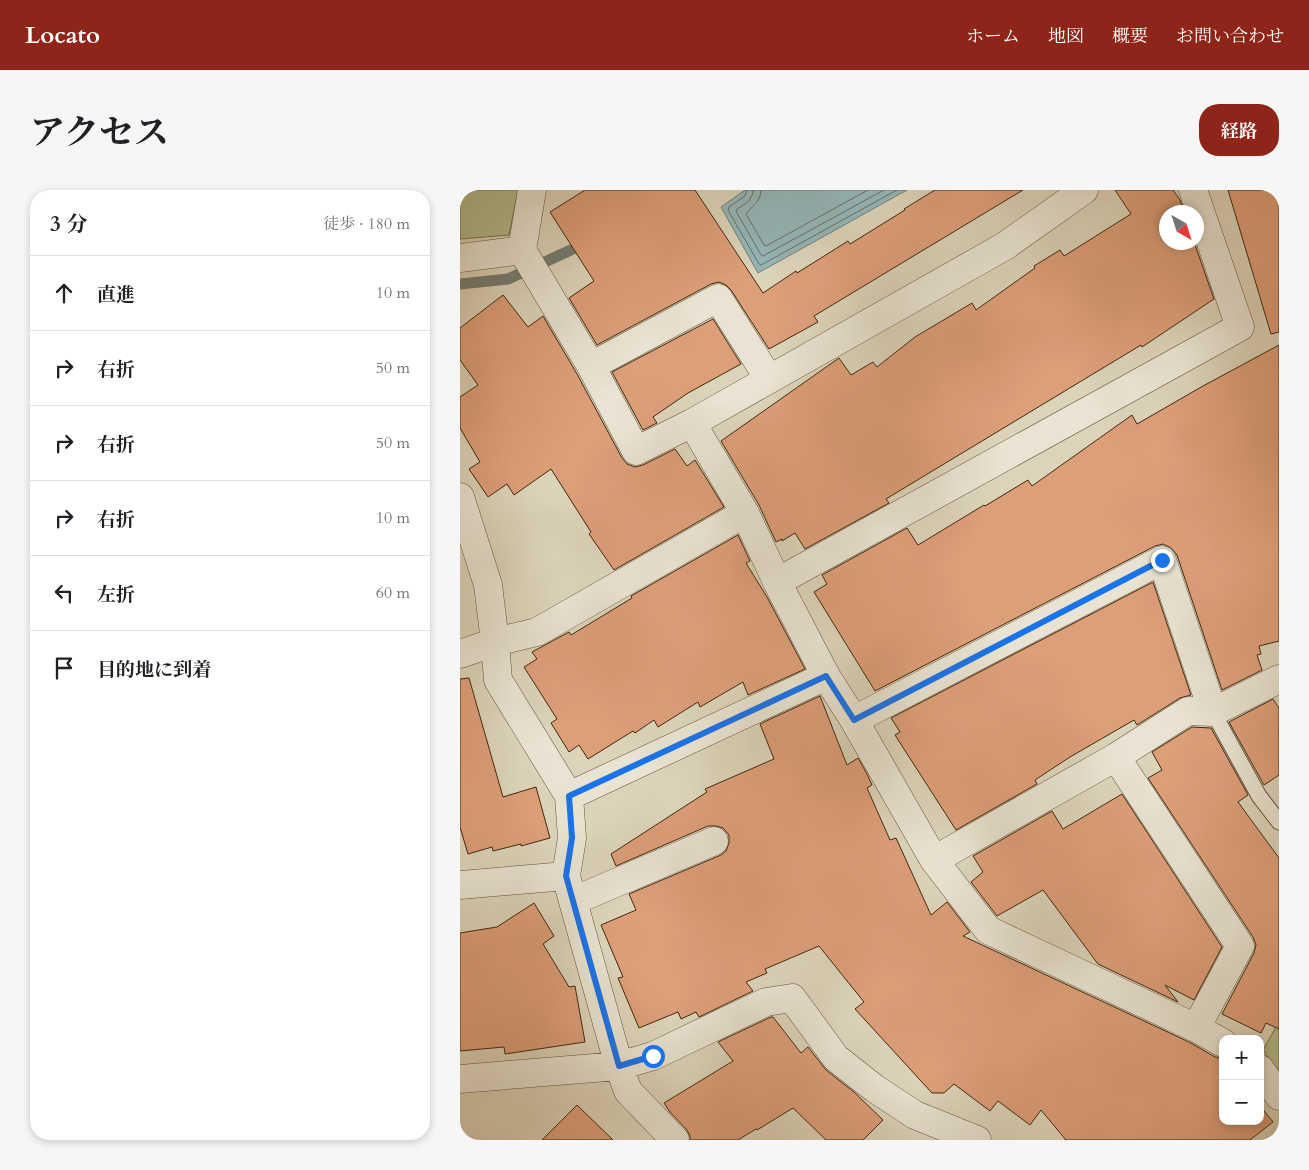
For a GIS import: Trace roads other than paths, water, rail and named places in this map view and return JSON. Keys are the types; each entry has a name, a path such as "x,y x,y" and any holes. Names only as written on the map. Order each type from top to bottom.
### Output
{"street":[{"path":"532,190 522,250 591,366 636,451 692,423 1005,246 1084,190"},
{"path":"777,582 1240,327 1193,190"},
{"path":"460,258 522,250"},
{"path":"591,366 718,298 769,379"},
{"path":"692,423 745,513 777,582 826,676 854,720 934,860 988,930 1196,1028 1219,1041"},
{"path":"460,497 488,585 498,680 569,796 572,838 570,889 619,1066 628,1091 675,1140"},
{"path":"460,654 495,642 538,632 745,513"},
{"path":"854,720 1162,560 1213,712"},
{"path":"569,796 826,676"},
{"path":"934,860 1116,757 1188,711 1213,712 1279,679"},
{"path":"1116,757 1240,946 1196,1028"},
{"path":"460,885 570,889 714,841"},
{"path":"460,1079 619,1066 653,1056 766,1002 792,998 836,1058 874,1088 915,1115 977,1140"},
{"path":"1264,1075 1279,1096"}],"lane":[{"path":"1213,712 1259,796 1279,822"}],"water":[{"path":"745,190 907,190 758,273 721,207"}],"waterway":[{"path":"460,284 508,279 586,243"}]}
